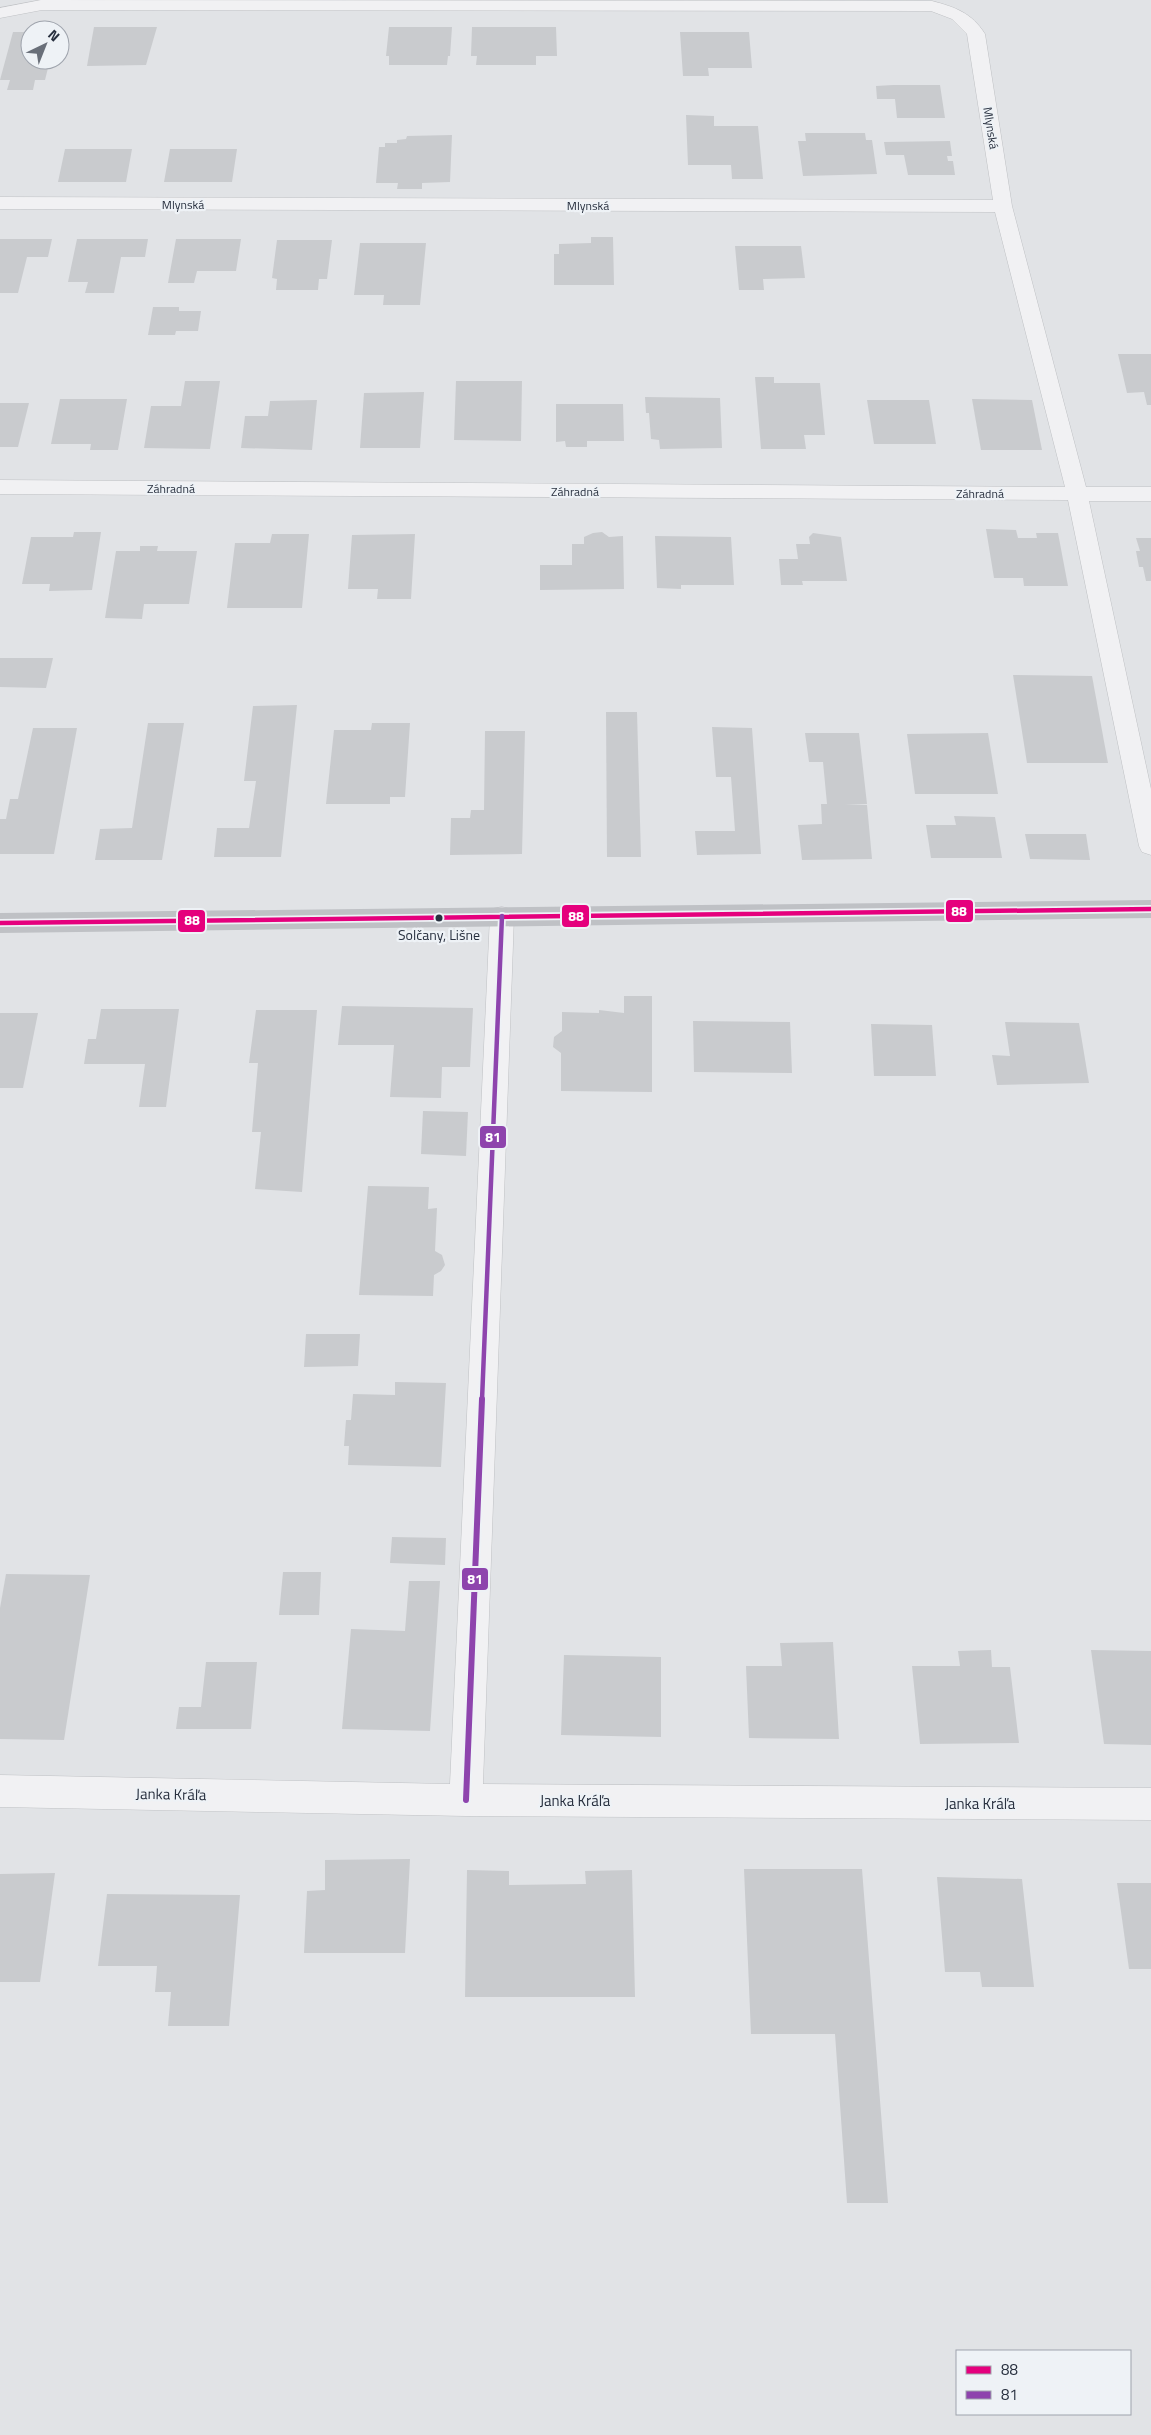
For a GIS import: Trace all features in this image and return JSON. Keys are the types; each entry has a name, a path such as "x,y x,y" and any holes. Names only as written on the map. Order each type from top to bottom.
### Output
{"main road":[{"path":"0,923 1151,909"}],"street":[{"name":"Mlynská","path":"0,13 42,5 932,6 954,12 971,24 976,34 1003,206 0,203"},
{"path":"1003,206 1077,494 1151,846"},
{"name":"Záhradná","path":"0,486 1151,494"},
{"path":"466,1800 502,916"},
{"name":"Janka Kráľa","path":"0,1791 466,1800 1151,1804"}],"building":[{"path":"94,27 157,27 146,65 87,66"},
{"path":"389,27 452,27 450,56 448,56 447,65 389,65 389,56 386,56"},
{"path":"472,27 556,27 557,56 536,56 536,65 476,65 477,56 471,56"},
{"path":"13,32 20,32 20,70 48,70 45,80 35,80 33,90 7,90 10,80 0,80"},
{"path":"680,32 749,32 752,68 708,68 709,76 683,76"},
{"path":"940,85 945,118 897,118 895,99 877,99 876,86"},
{"path":"686,115 714,116 714,126 758,126 763,179 732,179 731,165 688,165"},
{"path":"805,133 865,133 866,140 872,140 877,174 803,176 798,141 806,141"},
{"path":"452,135 450,182 422,183 422,189 397,189 398,183 376,183 379,147 385,147 385,143 397,143 397,140 406,139 407,136"},
{"path":"950,141 952,156 947,156 948,161 953,161 955,175 908,175 904,155 886,155 884,142"},
{"path":"65,149 132,149 126,182 58,182"},
{"path":"170,149 237,149 232,182 164,182"},
{"path":"591,237 613,237 614,285 554,285 554,254 559,254 559,244 591,243"},
{"path":"0,239 52,239 48,257 27,257 18,293 0,293"},
{"path":"77,239 148,239 145,257 121,257 114,293 85,293 88,282 68,282"},
{"path":"176,239 241,239 236,271 197,271 194,283 168,283"},
{"path":"277,240 332,240 327,279 319,279 318,290 276,290 277,279 272,278"},
{"path":"360,243 426,243 420,305 383,305 384,295 354,295"},
{"path":"735,246 801,246 805,278 763,279 764,290 739,290"},
{"path":"153,307 179,307 179,311 201,311 198,331 176,331 175,335 148,335"},
{"path":"1118,354 1151,354 1151,405 1147,405 1144,392 1127,393"},
{"path":"755,377 774,377 774,383 820,383 825,435 804,435 806,449 761,449"},
{"path":"185,381 220,381 210,449 144,448 151,406 181,406"},
{"path":"456,381 522,381 521,441 454,440"},
{"path":"424,392 420,448 360,448 364,393"},
{"path":"645,397 720,398 722,448 660,449 659,440 651,439 649,413 646,413"},
{"path":"60,399 127,399 118,450 90,450 91,444 51,444"},
{"path":"972,399 1032,400 1042,450 981,450"},
{"path":"317,400 312,450 241,448 245,416 268,416 270,401"},
{"path":"867,400 929,400 936,444 874,444"},
{"path":"0,403 29,403 18,447 0,447"},
{"path":"556,404 623,404 624,441 587,441 587,447 566,447 565,441 556,442"},
{"path":"986,529 1016,530 1018,538 1037,538 1036,533 1058,533 1068,586 1024,586 1023,578 994,578"},
{"path":"74,532 101,532 92,590 49,591 50,584 22,584 31,537 73,537"},
{"path":"602,532 609,537 623,536 624,589 540,590 540,565 572,565 572,544 584,544 584,537"},
{"path":"813,533 841,537 847,581 802,581 803,585 781,585 779,559 798,559 796,544 810,544 809,537"},
{"path":"272,534 309,534 302,608 227,608 235,543 270,543"},
{"path":"415,534 411,599 377,599 378,589 348,589 352,535"},
{"path":"655,536 731,537 734,585 681,585 681,589 657,588"},
{"path":"1136,538 1151,538 1151,581 1146,581 1143,567 1139,567 1136,551 1140,551"},
{"path":"140,546 158,546 157,551 197,551 189,604 144,604 142,619 105,618 116,551 140,551"},
{"path":"0,658 53,658 46,688 0,687"},
{"path":"1013,675 1092,676 1108,763 1027,763"},
{"path":"297,705 281,857 214,857 217,828 249,828 256,781 244,781 253,706"},
{"path":"606,712 637,712 641,857 607,857"},
{"path":"148,723 184,723 162,860 95,860 100,829 132,828"},
{"path":"372,723 410,723 405,797 390,797 390,804 326,804 334,730 371,730"},
{"path":"712,727 752,728 761,854 697,855 695,831 735,831 731,777 716,777"},
{"path":"33,728 77,728 54,854 0,854 0,819 6,819 10,799 18,799"},
{"path":"485,731 525,731 522,854 450,855 451,818 470,818 471,810 484,810"},
{"path":"805,733 859,733 867,804 845,804 867,805 872,859 802,860 798,825 822,824 821,804 827,804 823,762 809,762"},
{"path":"988,733 998,794 915,794 907,734"},
{"path":"954,816 995,817 1002,858 931,858 926,825 956,825"},
{"path":"1025,834 1086,834 1090,860 1030,859"},
{"path":"624,996 652,996 652,1092 561,1091 561,1053 553,1047 554,1037 562,1031 562,1012 599,1013 599,1010 624,1013"},
{"path":"342,1006 473,1008 470,1067 442,1067 441,1098 390,1097 394,1045 338,1045"},
{"path":"101,1009 179,1009 166,1107 139,1107 145,1064 84,1064 88,1039 96,1039"},
{"path":"256,1010 317,1010 302,1192 255,1189 261,1132 252,1132 258,1063 249,1063"},
{"path":"0,1013 38,1013 23,1088 0,1088"},
{"path":"693,1021 790,1022 792,1073 694,1072"},
{"path":"1005,1022 1079,1023 1089,1083 997,1085 992,1055 1010,1056"},
{"path":"871,1024 932,1025 936,1076 874,1076"},
{"path":"423,1111 468,1112 466,1156 421,1154"},
{"path":"368,1186 429,1187 428,1209 437,1208 435,1251 442,1255 445,1265 441,1271 434,1275 433,1296 359,1295"},
{"path":"306,1334 360,1334 358,1366 304,1367"},
{"path":"395,1382 446,1383 441,1467 348,1465 349,1446 344,1446 346,1420 351,1420 353,1394 395,1395"},
{"path":"392,1537 446,1538 445,1565 390,1563"},
{"path":"283,1572 321,1572 319,1615 279,1615"},
{"path":"6,1574 90,1575 64,1740 0,1739 0,1608"},
{"path":"409,1581 440,1581 430,1731 342,1729 351,1629 405,1631"},
{"path":"833,1642 839,1739 749,1738 746,1666 782,1666 780,1643"},
{"path":"991,1650 992,1667 1010,1667 1019,1743 920,1744 912,1666 960,1666 958,1651"},
{"path":"1091,1650 1151,1651 1151,1745 1104,1744"},
{"path":"564,1655 661,1657 661,1737 561,1735"},
{"path":"206,1662 257,1662 251,1729 176,1729 179,1707 201,1707"},
{"path":"410,1859 405,1953 304,1953 307,1891 325,1890 325,1860"},
{"path":"744,1869 862,1869 888,2203 847,2203 835,2034 751,2034"},
{"path":"467,1870 509,1871 509,1885 586,1884 585,1871 632,1870 635,1997 465,1997"},
{"path":"55,1873 40,1982 0,1982 0,1874"},
{"path":"937,1877 1022,1879 1034,1987 982,1987 980,1972 945,1972"},
{"path":"1117,1883 1151,1883 1151,1969 1129,1969"},
{"path":"107,1894 240,1895 229,2026 168,2026 171,1992 155,1992 157,1966 98,1966"}],"transit line":[{"name":"88","path":"0,923 1151,909"},
{"name":"81","path":"466,1800 502,916"}],"place":[{"name":"Solčany, Lišne","path":"439,918"}]}
